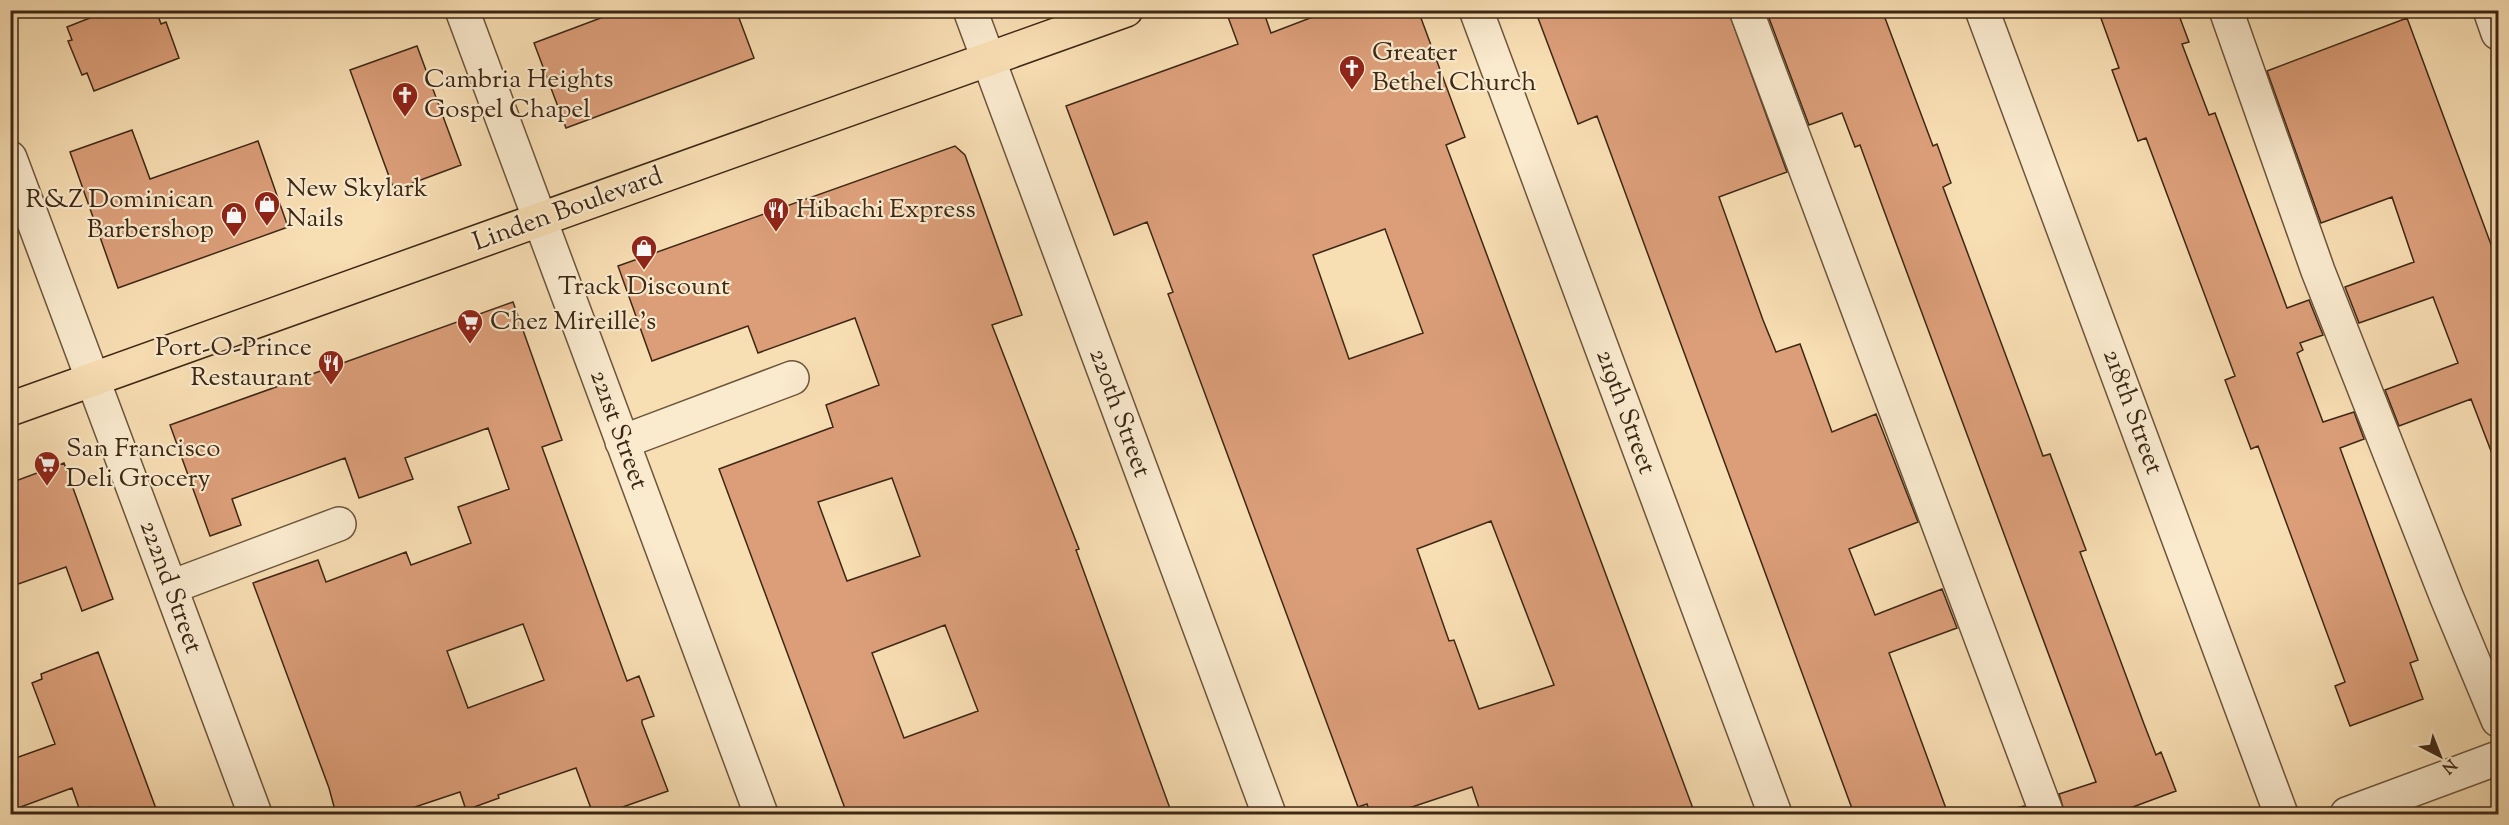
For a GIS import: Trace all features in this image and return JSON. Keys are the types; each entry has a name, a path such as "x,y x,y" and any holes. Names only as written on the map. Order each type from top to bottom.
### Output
{"main road":[{"name":"Linden Boulevard","path":"10,409 1126,10"}],"street":[{"name":"221st Street","path":"462,10 761,814"},
{"name":"220th Street","path":"970,10 1269,814"},
{"name":"219th Street","path":"1476,10 1775,814"},
{"path":"1746,10 2048,814"},
{"name":"218th Street","path":"1982,10 2281,814"},
{"path":"2226,10 2318,271 2447,598 2499,720"},
{"path":"2490,10 2499,33"},
{"name":"222nd Street","path":"10,158 255,814"},
{"path":"622,442 792,378"},
{"path":"171,587 339,524"},
{"path":"2347,814 2499,758"}],"building":[{"path":"110,10 156,10 161,24 166,22 179,58 94,91 87,73 82,75 68,41 72,40 67,27"},
{"path":"622,10 736,10 754,58 566,128 534,43"},
{"path":"1246,10 1263,10 1271,33 1331,10 1418,10 1465,137 1446,145 1695,814 1481,814 1472,787 1391,814 1370,814 1367,804 1358,807 1168,294 1173,292 1147,222 1114,235 1066,106 1238,44 1228,17","holes":["1385,229 1423,333 1349,359 1313,255","1491,521 1554,685 1479,709 1454,640 1449,641 1417,549"]},
{"path":"1535,10 1728,10 1787,172 1719,197 1776,352 1800,344 1832,432 1876,414 1918,522 1849,549 1875,615 1942,589 1957,628 1889,653 1948,814 1854,814 1597,116 1578,124"},
{"path":"1766,10 1882,10 1933,146 1937,144 1951,183 1943,187 2043,456 2050,454 2086,550 2080,552 2144,724 2156,755 2161,752 2176,791 2114,814 2065,814 2059,794 2096,782 1860,145 1855,147 1842,113 1809,125"},
{"path":"2098,10 2177,10 2189,42 2182,44 2209,115 2215,113 2287,308 2309,300 2323,335 2300,343 2303,350 2297,353 2323,422 2354,412 2364,439 2340,448 2418,660 2410,663 2423,699 2350,726 2335,686 2345,682 2258,446 2251,449 2225,380 2235,376 2146,138 2138,141 2112,70 2119,68"},
{"path":"2407,18 2499,266 2499,463 2496,464 2471,399 2399,426 2385,390 2458,363 2433,297 2359,323 2345,287 2414,262 2392,197 2321,223 2267,71"},
{"name":"Cambria Heights Gospel Chapel","path":"417,46 461,165 394,190 350,70"},
{"path":"132,130 150,179 258,141 288,227 118,288 70,152"},
{"path":"955,146 965,155 1022,315 992,325 1079,549 1076,550 1172,814 847,814 719,469 833,427 826,405 879,385 855,318 758,353 748,326 652,361 618,266","holes":["892,478 920,556 847,581 818,502","945,625 978,711 904,738 872,653"]},
{"path":"513,302 562,440 542,447 627,681 639,676 654,716 642,720 642,723 668,791 603,814 593,814 576,768 498,795 499,798 466,810 460,792 394,814 336,814 329,788 253,583 318,560 326,582 406,552 411,565 471,543 458,507 509,489 488,428 405,458 413,479 359,498 345,458 232,499 241,525 210,536 170,425","holes":["523,624 544,680 468,708 447,651"]},
{"path":"64,463 113,599 82,611 66,567 10,587 10,483"},
{"path":"98,652 158,814 92,814 90,807 80,811 72,788 10,811 10,760 55,744 32,683 42,679 41,674"},
{"path":"2024,806 2027,814 2016,814 2015,808"}],"place":[{"name":"Greater Bethel Church","path":"1352,91"},
{"name":"Cambria Heights Gospel Chapel","path":"405,118"},
{"name":"New Skylark Nails","path":"267,227"},
{"name":"Hibachi Express","path":"776,233"},
{"name":"R&Z Dominican Barbershop","path":"234,238"},
{"name":"Track Discount","path":"644,271"},
{"name":"Chez Mireille's","path":"470,345"},
{"name":"Port-O-Prince Restaurant","path":"331,386"},
{"name":"San Francisco Deli Grocery","path":"47,487"}]}
